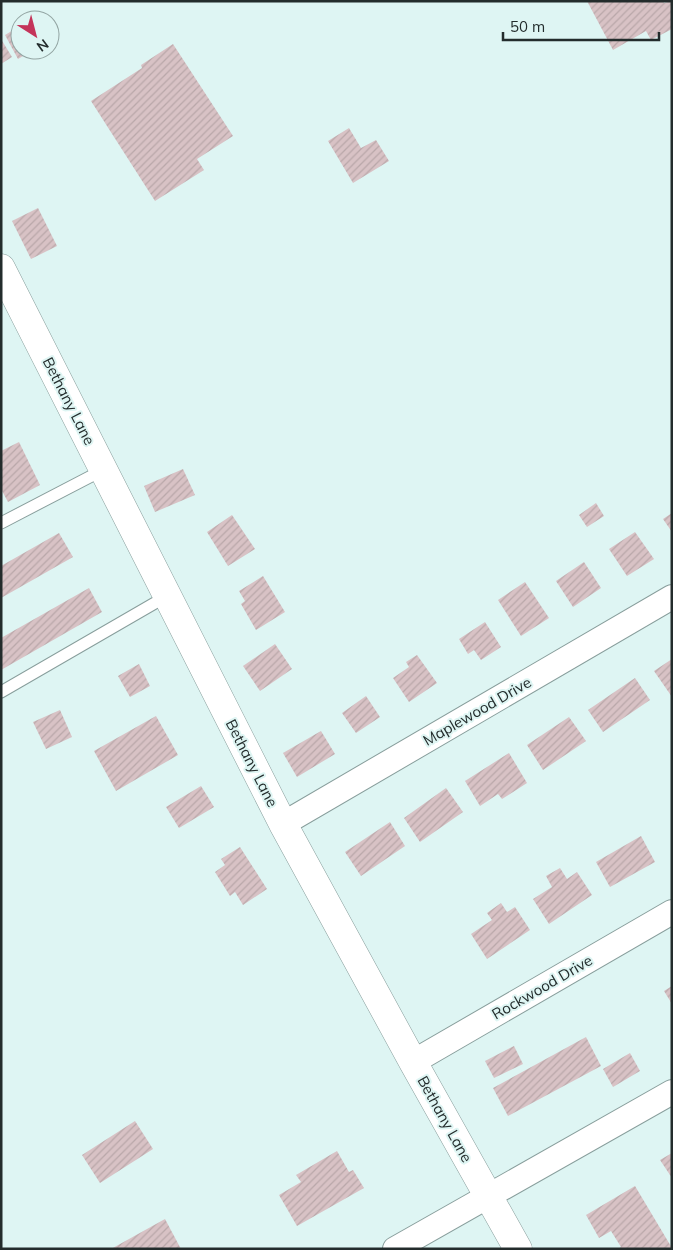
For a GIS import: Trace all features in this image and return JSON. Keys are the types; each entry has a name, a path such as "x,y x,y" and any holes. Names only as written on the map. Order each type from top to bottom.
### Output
{"street":[{"name":"Bethany Lane","path":"1,268 282,824 518,1249"},
{"name":"Maplewood Drive","path":"282,824 672,597"},
{"name":"Rockwood Drive","path":"413,1062 672,912"},
{"path":"395,1249 672,1092"}],"lane":[{"path":"1,523 103,470"},
{"path":"1,692 167,596"}],"building":[{"path":"587,1 663,1 664,3 672,1 672,29 651,40 646,31 613,50"},
{"path":"10,32 10,44 5,35"},
{"path":"1,39 10,54 10,58 1,64"},
{"path":"173,44 233,136 197,159 204,170 155,201 91,101 142,68 141,65"},
{"path":"349,128 361,148 376,140 389,161 353,183 328,141"},
{"path":"38,208 57,246 31,259 12,221"},
{"path":"19,442 40,485 8,502 1,489 1,451"},
{"path":"183,469 195,495 155,512 144,486"},
{"path":"596,503 604,516 587,527 579,515"},
{"path":"672,513 672,532 663,519"},
{"path":"232,515 255,549 228,566 207,532"},
{"path":"635,532 654,559 627,576 609,549"},
{"path":"59,533 73,557 1,598 1,566"},
{"path":"584,562 601,588 573,607 556,581"},
{"path":"263,576 285,612 256,630 241,604 245,601 239,591"},
{"path":"525,582 549,618 521,636 498,600"},
{"path":"89,588 102,612 1,670 1,638"},
{"path":"485,622 501,647 481,660 474,650 468,654 459,639"},
{"path":"275,644 292,669 260,691 243,666"},
{"path":"417,655 437,683 409,702 393,678 409,667 406,662"},
{"path":"672,659 672,697 654,671"},
{"path":"139,664 150,686 130,697 118,676"},
{"path":"635,678 650,700 603,732 588,710"},
{"path":"366,696 380,717 356,733 342,713"},
{"path":"60,710 72,737 46,749 33,722"},
{"path":"156,716 178,755 116,791 94,751"},
{"path":"569,717 586,741 543,770 527,745"},
{"path":"321,731 335,754 297,777 283,753"},
{"path":"509,753 527,783 502,799 498,794 480,806 465,781"},
{"path":"201,786 214,807 179,828 166,807"},
{"path":"446,788 463,812 420,842 404,818"},
{"path":"390,822 405,846 361,876 345,852"},
{"path":"641,836 655,862 610,887 596,862"},
{"path":"240,847 267,889 243,905 235,892 230,896 215,872 225,865 221,859"},
{"path":"560,868 567,879 577,872 592,895 549,924 533,899 552,887 546,876"},
{"path":"501,903 507,912 515,907 530,930 487,959 471,934 492,920 487,913"},
{"path":"672,986 672,1004 664,991"},
{"path":"586,1037 601,1066 508,1116 493,1088"},
{"path":"514,1046 523,1064 494,1078 485,1061"},
{"path":"630,1053 640,1071 613,1087 603,1069"},
{"path":"135,1121 153,1149 100,1183 82,1155"},
{"path":"337,1151 349,1172 353,1170 364,1188 297,1226 279,1195 301,1182 296,1175"},
{"path":"672,1153 672,1178 660,1160"},
{"path":"635,1186 672,1249 618,1249 621,1247 611,1231 599,1238 586,1215"},
{"path":"165,1219 181,1249 111,1249"}]}
